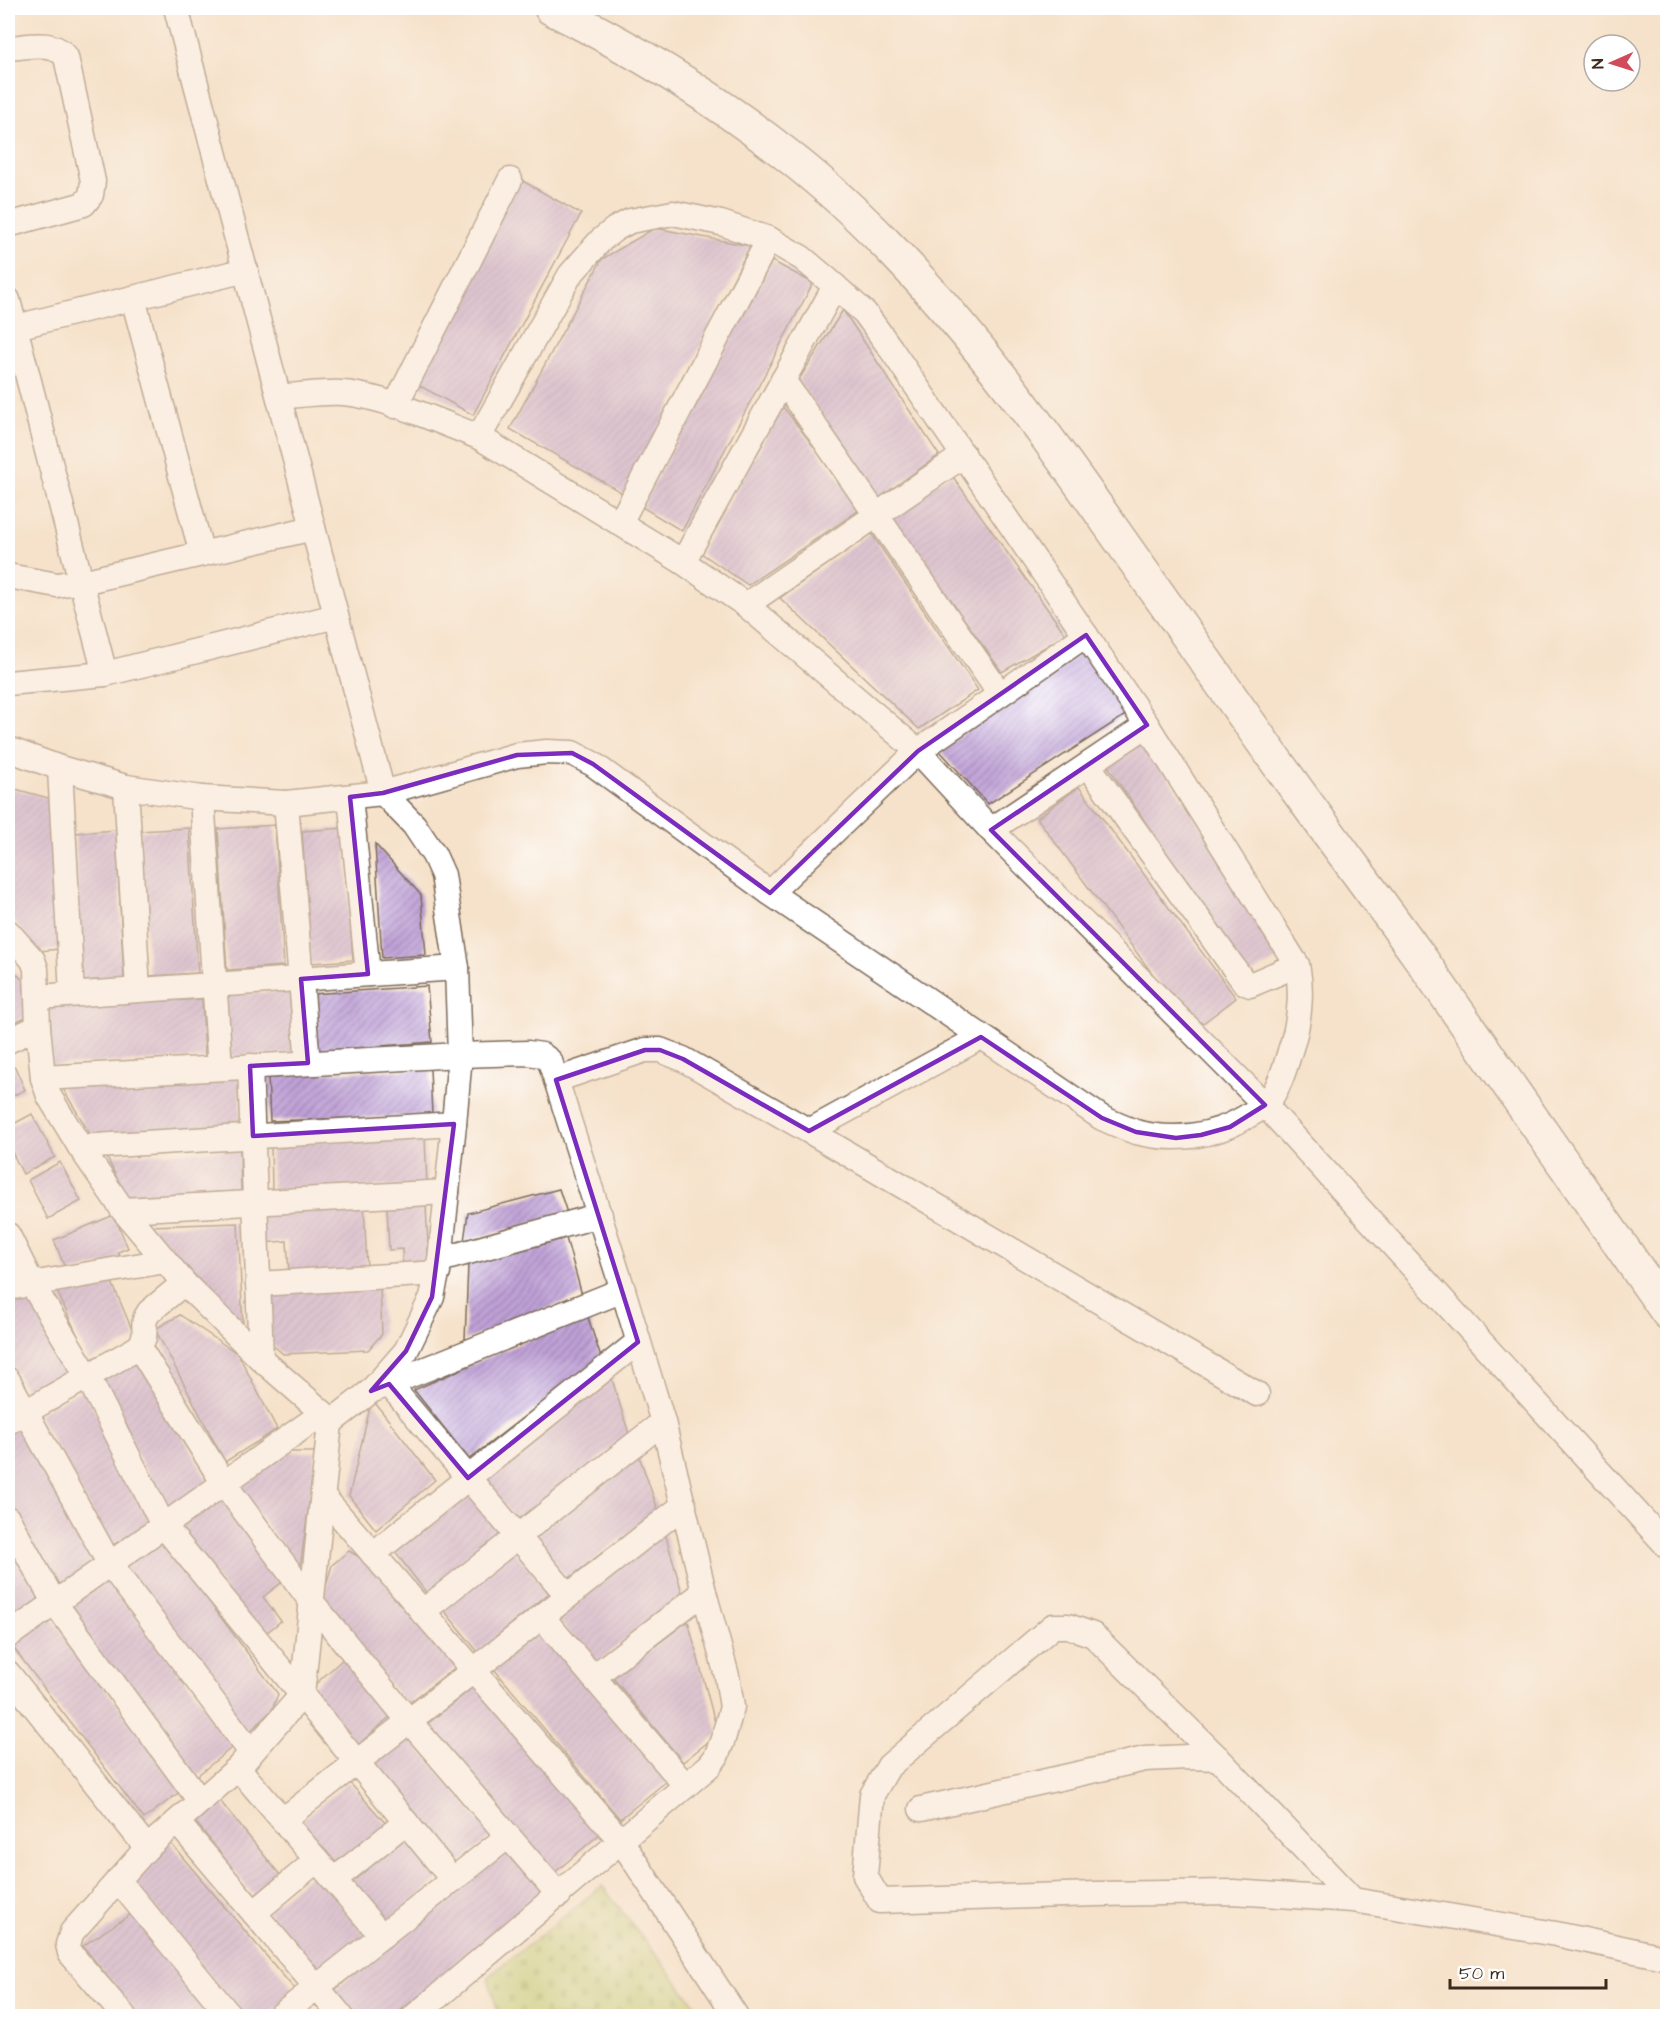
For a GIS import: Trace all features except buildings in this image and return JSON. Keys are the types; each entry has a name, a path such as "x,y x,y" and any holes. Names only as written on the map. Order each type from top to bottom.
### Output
{"main road":[{"path":"551,8 597,30 664,69 747,126 855,214 890,247 938,300 1055,447 1268,750 1417,954 1668,1313"}],"street":[{"path":"177,8 383,793 414,825 434,855 443,875 457,968 460,1055 439,1267 432,1297 406,1351 380,1388"},
{"path":"8,48 49,46 61,50 66,57 93,181 91,195 84,204 8,225"},
{"path":"395,406 510,180"},
{"path":"8,749 60,768 126,787 202,798 286,803 383,793 517,755 547,752 572,753 593,764 770,893 1102,1118 1136,1132 1176,1138 1230,1127 1265,1105 1281,1078 1294,1039 1300,996 1298,965 1147,725 964,455 865,313 835,286 802,258 769,239 721,223 672,213 630,222 615,229 602,240 570,275 479,436"},
{"path":"620,523 769,239"},
{"path":"11,328 246,270"},
{"path":"682,562 835,286"},
{"path":"133,298 202,554"},
{"path":"8,300 11,328 105,674"},
{"path":"783,380 1000,694"},
{"path":"279,397 320,393 344,393 366,397 479,436 682,562 746,605 918,751 991,830 1265,1105 1668,1547"},
{"path":"746,605 964,455"},
{"path":"8,576 57,585 313,528"},
{"path":"8,683 105,674 336,616"},
{"path":"770,893 918,751 1086,635"},
{"path":"991,830 1147,725"},
{"path":"1088,765 1244,982 1250,985 1260,982 1298,965"},
{"path":"60,768 72,994"},
{"path":"126,787 138,990"},
{"path":"350,797 368,974"},
{"path":"202,798 220,1068"},
{"path":"286,803 308,1063"},
{"path":"11,942 33,960 36,969 43,1078 49,1096 80,1147 123,1210 184,1283 261,1359 326,1418"},
{"path":"38,997 457,968"},
{"path":"8,1041 38,1027"},
{"path":"809,1131 981,1036"},
{"path":"556,1080 645,1050 660,1050 683,1059 1257,1394"},
{"path":"43,1078 460,1055 528,1053 542,1056 550,1061 663,1422 727,1676 732,1707 723,1739 709,1766 415,2016"},
{"path":"250,1066 261,1359"},
{"path":"80,1147 454,1124"},
{"path":"123,1210 447,1192"},
{"path":"258,1284 439,1267 600,1215"},
{"path":"8,1234 32,1284 88,1377 163,1525 453,1880"},
{"path":"8,1288 165,1261"},
{"path":"16,1417 140,1347 144,1336 145,1318 149,1312 184,1283"},
{"path":"8,1636 223,1482 326,1418 380,1388 623,1290"},
{"path":"372,1554 639,1342"},
{"path":"140,1347 223,1482 311,1601 409,1721 559,1895"},
{"path":"8,1380 16,1417 109,1563 283,1820 382,1936"},
{"path":"380,1388 468,1478 568,1596"},
{"path":"124,2016 70,1953 68,1944 72,1932 147,1848 244,1760 302,1695 322,1496 326,1418"},
{"path":"422,1612 663,1422"},
{"path":"322,1496 622,1842 736,2016"},
{"path":"283,1820 684,1505"},
{"path":"8,1519 54,1602 200,1801"},
{"path":"593,1677 704,1592"},
{"path":"542,1617 686,1786"},
{"path":"1353,1900 1218,1758 1094,1635 1068,1626 1053,1626 889,1766 872,1795 865,1876 880,1901 1096,1893 1233,1892 1353,1900 1556,1934 1668,1958"},
{"path":"8,1672 147,1848"},
{"path":"921,1809 1145,1759 1218,1758"},
{"path":"177,1822 341,2016"},
{"path":"334,1880 406,1822"},
{"path":"280,2016 507,1837"},
{"path":"254,1913 317,1860"},
{"path":"118,1880 230,2016"}],"highlighted area":[{"path":"1086,635 1147,725 991,830 1265,1105 1230,1127 1201,1135 1176,1138 1136,1132 1102,1118 981,1037 809,1131 683,1059 660,1050 645,1050 556,1080 638,1342 468,1478 389,1384 371,1391 406,1351 432,1297 454,1124 253,1136 250,1066 308,1063 301,979 368,974 350,797 383,793 517,755 572,753 593,764 770,893 918,751"}],"green space":[{"path":"602,1886 704,2016 499,2016 488,1977"}]}
